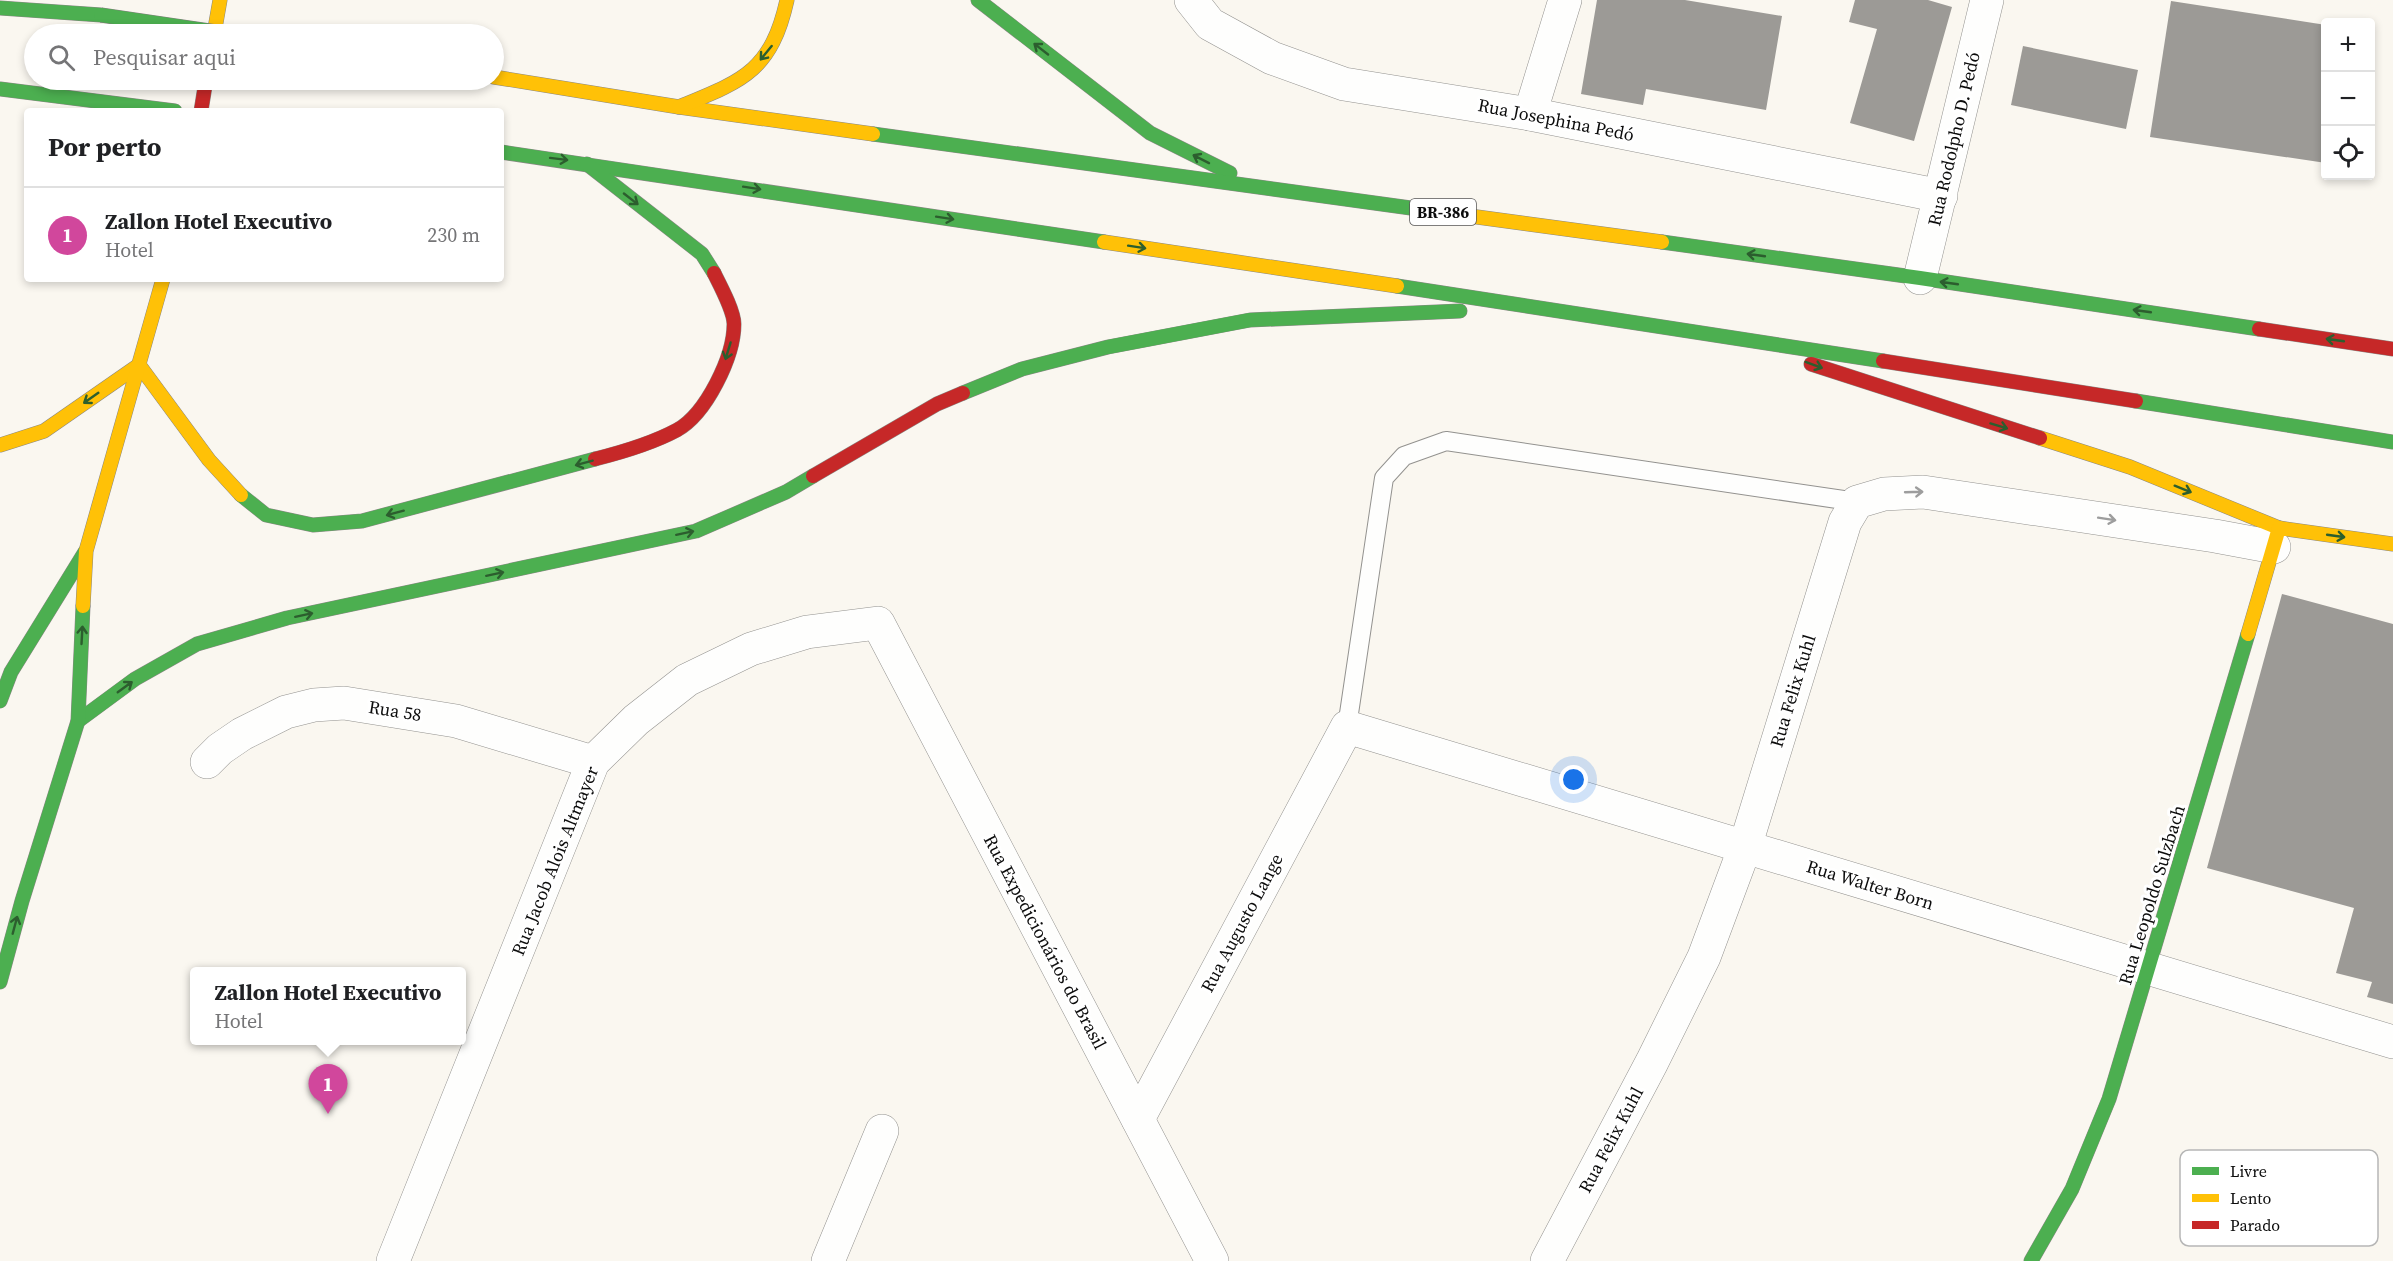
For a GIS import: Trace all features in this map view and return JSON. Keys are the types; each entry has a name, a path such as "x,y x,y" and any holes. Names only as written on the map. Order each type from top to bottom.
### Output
{"main road":[{"path":"216,24 220,0"},
{"path":"680,107 743,78 770,51 781,28 787,0"},
{"path":"978,0 1150,133 1253,185"},
{"path":"0,8 101,15 162,24"},
{"name":"BR-386","path":"504,78 680,107 1920,278 2393,349"},
{"path":"0,89 149,108"},
{"path":"201,108 204,90"},
{"path":"504,152 1739,338 2393,442"},
{"path":"139,365 209,460 237,492 266,515 313,525 362,521 635,449 679,429 701,407 721,374 731,346 734,322 720,284 702,254 585,163"},
{"path":"0,980 78,721 86,551 162,282"},
{"path":"78,721 135,679 197,644 287,618 696,531 786,492 937,404 1022,369 1108,347 1250,320 1531,308"},
{"path":"1739,338 1853,379 2130,467 2276,537 2393,544"},
{"path":"0,446 44,431 139,365"},
{"name":"Rua Leopoldo Sulzbach","path":"2031,1261 2072,1189 2109,1099 2276,537"},
{"path":"0,701 11,672 86,551"},
{"path":"0,970 0,980"}],"street":[{"name":"Rua Josephina Pedó","path":"1191,0 1210,24 1272,58 1344,84 1530,114 1941,196"},
{"path":"1530,114 1565,0"},
{"name":"Rua Rodolpho D. Pedó","path":"1920,278 1987,0"},
{"path":"1857,502 1884,494 1923,492 2215,536 2276,537"},
{"name":"Rua Felix Kuhl","path":"1548,1261 1704,957 1745,847 1845,522 1857,502"},
{"name":"Rua Jacob Alois Altmayer","path":"393,1261 593,762 636,720 687,681 751,649 807,632 878,623"},
{"name":"Rua Expedicionários do Brasil","path":"878,623 1212,1261"},
{"name":"Rua 58","path":"207,762 242,734 286,712 314,705 344,703 456,721 593,762"},
{"name":"Rua Walter Born","path":"1347,727 2393,1042"},
{"name":"Rua Augusto Lange","path":"1138,1119 1347,727"},
{"path":"828,1261 882,1131"}],"lane":[{"path":"1347,727 1384,478 1404,456 1446,441 1857,502"}],"building":[{"path":"1597,0 1685,0 1782,16 1766,110 1646,89 1643,105 1581,94"},
{"path":"1855,0 1928,0 1952,7 1914,141 1850,123 1877,29 1849,22"},
{"path":"2171,1 2321,24 2321,162 2150,137"},
{"path":"2023,46 2138,70 2126,129 2011,105"},
{"path":"2282,594 2393,624 2393,1004 2367,997 2372,982 2336,973 2354,908 2207,868"}],"traffic: fast":[{"path":"978,0 1150,133 1230,173"},
{"path":"0,8 101,15"},
{"path":"101,15 162,24"},
{"path":"0,89 151,108"},
{"path":"873,134 1418,209"},
{"path":"504,152 1104,242"},
{"path":"587,164 702,254 714,273"},
{"path":"1662,242 2259,329"},
{"path":"1397,286 1883,361"},
{"path":"963,393 1022,369 1108,347 1250,320 1460,311"},
{"path":"2136,401 2393,442"},
{"path":"241,495 266,515 313,525 362,521 595,459"},
{"path":"78,721 135,679 197,644 287,618 696,531 786,492 813,476"},
{"path":"0,701 11,672 85,552"},
{"path":"0,982 22,901 78,721 83,606"},
{"path":"2031,1261 2072,1189 2109,1099 2248,634"}],"traffic: slow":[{"path":"216,24 220,0"},
{"path":"679,107 737,81 751,71 772,43 787,0"},
{"path":"504,79 679,107 873,134"},
{"path":"1418,209 1662,242"},
{"path":"1104,242 1397,286"},
{"path":"83,606 86,551 162,282"},
{"path":"0,445 44,431 139,365 209,460 241,495"},
{"path":"2040,438 2130,467 2279,528"},
{"path":"2248,634 2279,528 2393,544"}],"traffic: jam":[{"path":"201,108 204,90"},
{"path":"595,459 637,447 677,430 688,422 708,398 724,368 733,337 734,324 729,305 714,273"},
{"path":"2259,329 2393,349"},
{"path":"1883,361 2136,401"},
{"path":"1811,364 2040,438"},
{"path":"813,476 937,404 963,393"}],"place":[{"name":"Zallon Hotel Executivo","path":"328,1114"}]}
